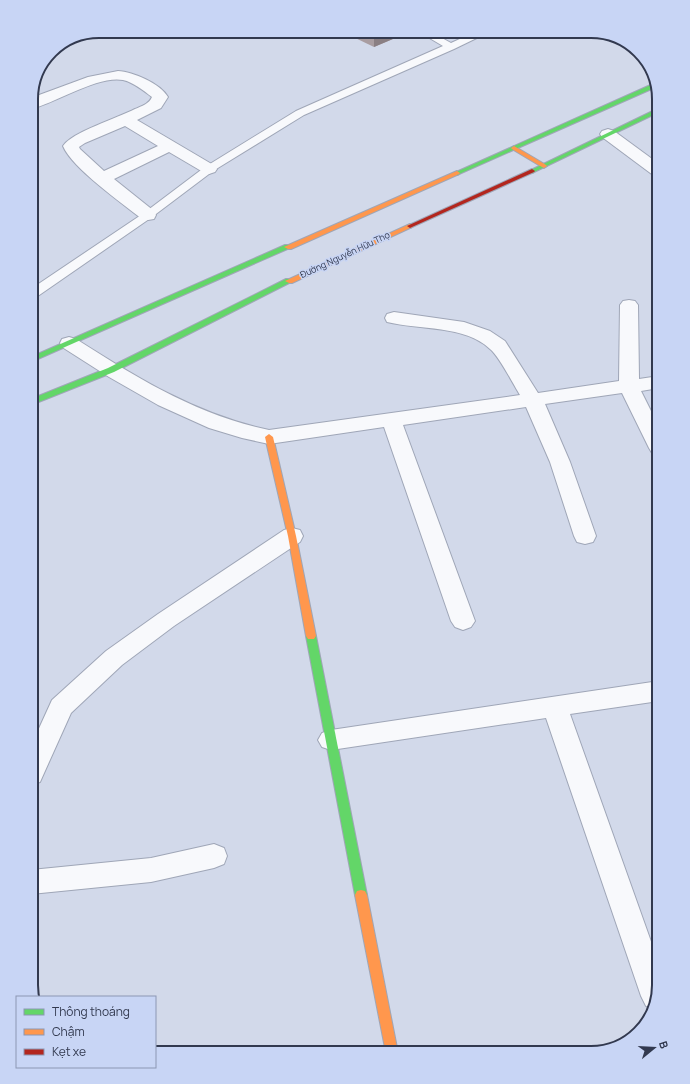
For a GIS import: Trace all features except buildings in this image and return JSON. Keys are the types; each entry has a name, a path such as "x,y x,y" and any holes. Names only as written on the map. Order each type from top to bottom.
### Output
{"main road":[{"path":"38,357 650,87"},
{"name":"Đường Nguyễn Hữu Thọ","path":"38,399 111,370 313,269 544,166 652,113"},
{"path":"514,148 544,166"},
{"path":"269,437 292,536 391,1046"}],"street":[{"path":"38,101 79,85 106,77 125,76 152,90 160,97 156,105 133,124 77,156 148,215"},
{"path":"133,124 209,169"},
{"path":"608,134 652,167"},
{"path":"103,178 170,146"},
{"path":"629,305 629,387 652,434"},
{"path":"394,318 464,328 475,331 498,345 533,400 560,462 585,536"},
{"path":"69,343 111,370 203,419 247,433 269,437 652,383"},
{"path":"391,419 463,621"},
{"path":"38,758 61,707 108,663 166,620 292,536"},
{"path":"331,740 652,692"},
{"path":"555,707 652,985"},
{"path":"38,881 151,870 214,856"}],"lane":[{"path":"435,38 451,47"},
{"path":"38,290 148,215 209,169 300,113 471,38"}],"traffic: fast":[{"path":"457,173 650,87"},
{"path":"532,171 652,113"},
{"path":"38,357 288,247"},
{"path":"38,399 111,370 289,281"},
{"path":"311,636 361,895"}],"traffic: slow":[{"path":"514,148 544,166"},
{"path":"288,247 457,173"},
{"path":"289,281 410,226"},
{"path":"269,437 292,536 311,636"},
{"path":"361,895 391,1046"}],"traffic: jam":[{"path":"410,226 532,171"}]}
